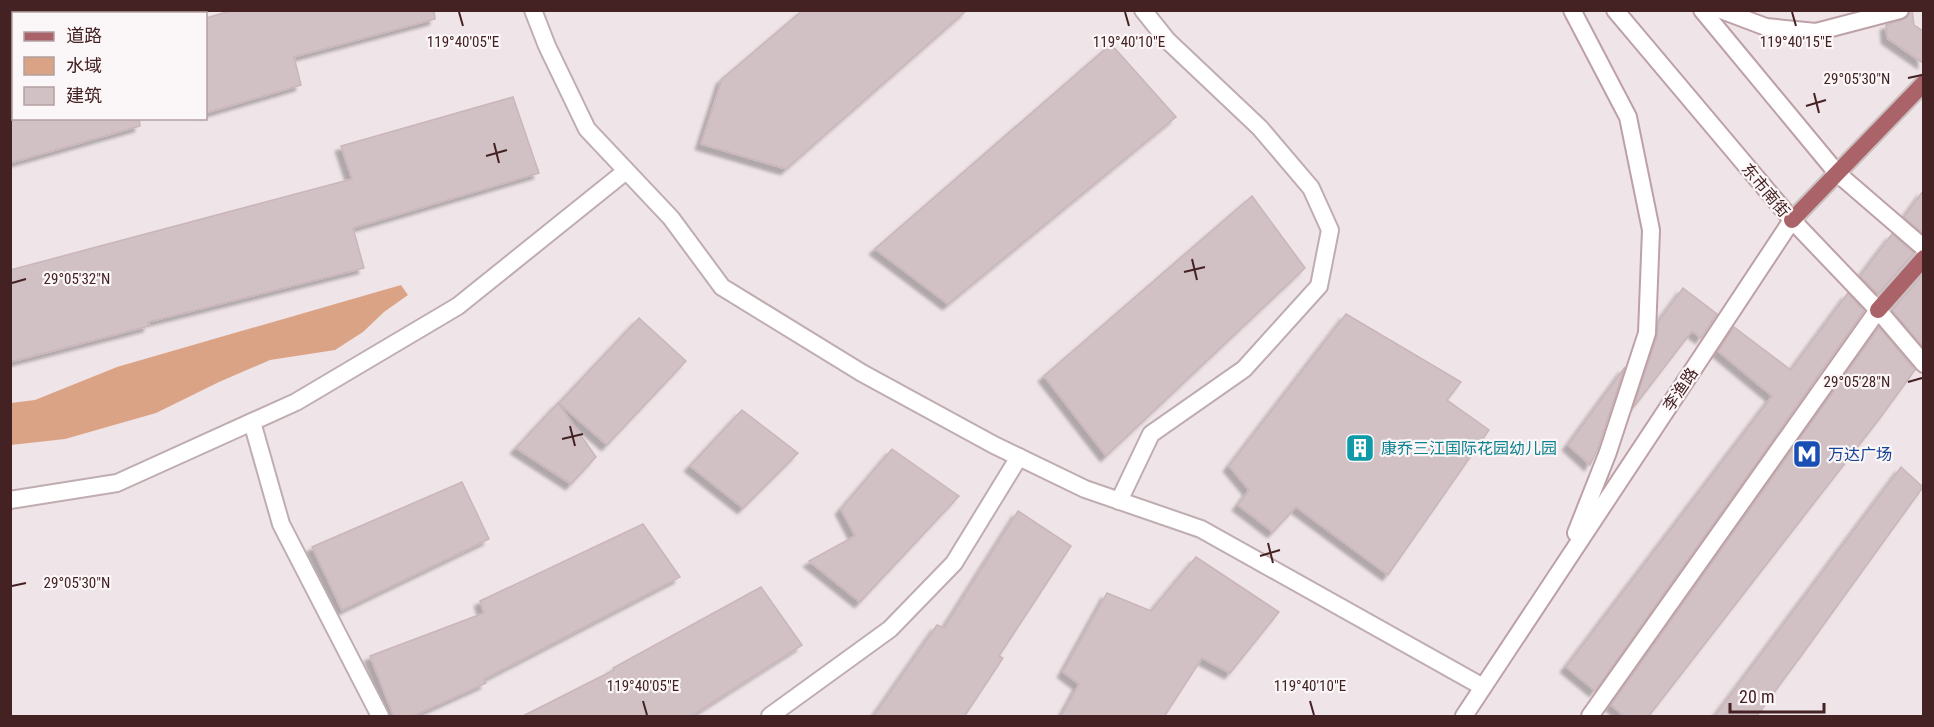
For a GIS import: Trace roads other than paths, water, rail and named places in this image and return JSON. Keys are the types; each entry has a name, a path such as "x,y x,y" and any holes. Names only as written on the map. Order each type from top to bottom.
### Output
{"main road":[{"name":"李渔路","path":"1792,220 1923,83"},
{"path":"1878,310 1923,258"}],"street":[{"path":"533,10 547,46 587,129 671,218 722,287 862,373 1019,457 1085,489 1201,529 1483,687"},
{"path":"1119,501 1151,434 1244,369 1318,286 1330,230 1311,188 1260,128 1167,40 1143,10"},
{"path":"1564,565 1608,452 1647,333 1651,230 1628,117 1572,10"},
{"name":"东市南街","path":"1615,10 1792,220 1878,310 1923,364"},
{"path":"1702,10 1837,173 1923,248"},
{"path":"1721,10 1766,27 1816,32 1899,10"},
{"path":"10,500 117,483 296,402 458,306 627,171"},
{"name":"李渔路","path":"1464,717 1792,220"},
{"path":"1590,717 1878,310"},
{"path":"252,422 281,524 380,717"},
{"path":"770,717 890,628 954,563 1019,457"}],"water":[{"path":"401,285 408,295 384,312 363,332 335,350 270,360 156,413 65,439 11,445 11,403 35,400 117,367"}],"place":[{"name":"康乔三江国际花园幼儿园","path":"1360,448"},
{"name":"万达广场","path":"1807,454"}]}
